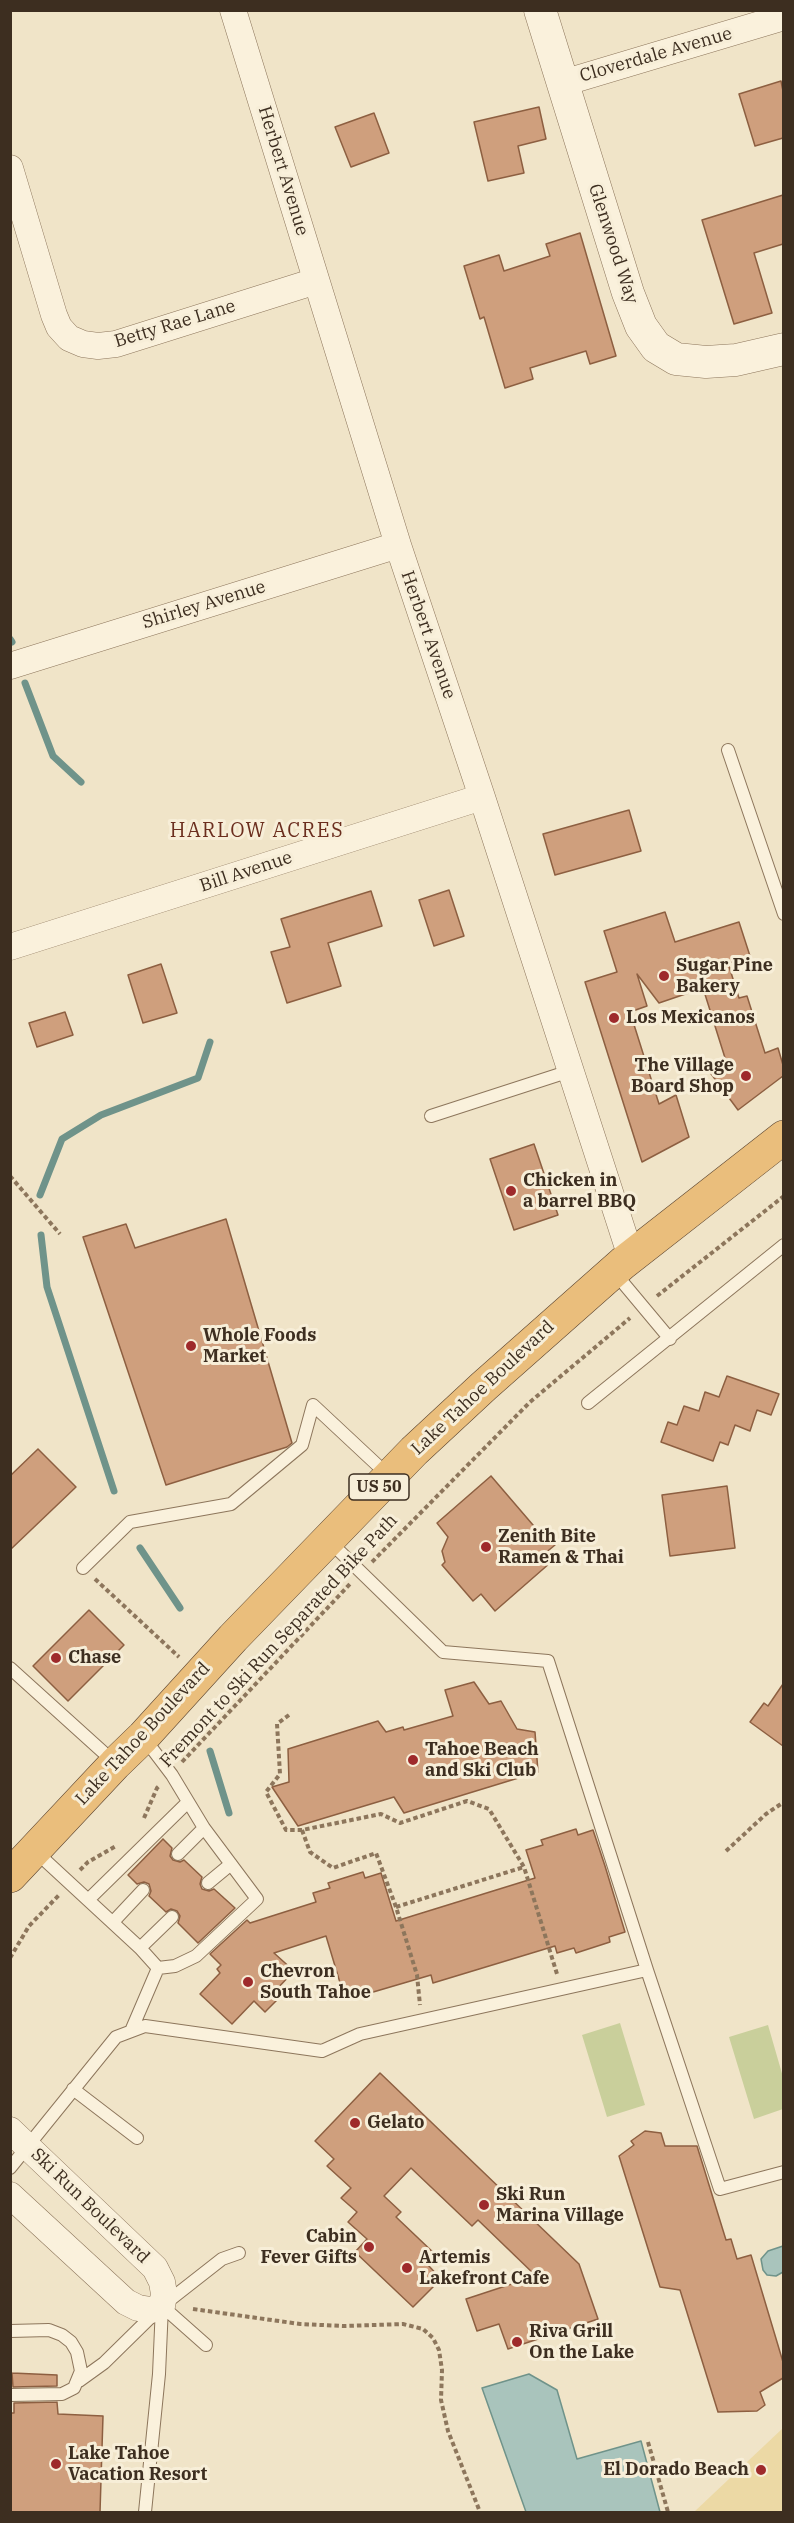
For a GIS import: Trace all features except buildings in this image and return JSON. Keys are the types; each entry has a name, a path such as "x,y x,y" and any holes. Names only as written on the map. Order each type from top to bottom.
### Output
{"highway":[{"name":"Lake Tahoe Boulevard","path":"10,1876 328,1539 484,1386 622,1264 783,1137"}],"street":[{"name":"Herbert Avenue","path":"233,10 398,545 570,1071 622,1264"},
{"name":"Glenwood Way","path":"540,10 628,293 641,326 656,348 676,359 706,362 736,360 783,348"},
{"name":"Cloverdale Avenue","path":"563,83 783,17"},
{"name":"Betty Rae Lane","path":"10,168 57,321 69,338 83,344 98,346 116,344 316,281"},
{"name":"Shirley Avenue","path":"10,666 398,545"},
{"name":"Bill Avenue","path":"10,947 482,797"},
{"name":"Ski Run Boulevard","path":"19,2138 155,2268 162,2282 164,2294 162,2306"},
{"path":"10,2195 126,2302 151,2310 162,2306"}],"lane":[{"path":"728,750 783,914"},
{"path":"431,1116 570,1071"},
{"path":"588,1403 670,1339 783,1245"},
{"path":"622,1264 642,1308 670,1339"},
{"path":"83,1568 130,1522 231,1504 302,1445 313,1405 390,1476"},
{"path":"328,1539 443,1652 548,1661 646,1970 720,2189 783,2172"},
{"path":"10,1668 115,1764"},
{"path":"143,1737 172,1774 204,1828 257,1899 196,1956 175,1966 158,1968"},
{"path":"88,1900 188,1802"},
{"path":"178,1854 204,1828"},
{"path":"35,1850 113,1922 158,1968"},
{"path":"208,1883 231,1864"},
{"path":"113,1922 143,1890"},
{"path":"140,1948 172,1917"},
{"path":"131,2031 158,1968"},
{"path":"10,2168 19,2138 73,2089 116,2037 145,2026 322,2051 360,2034 646,1970"},
{"path":"73,2089 137,2138"},
{"path":"10,2395 62,2394 74,2388 79,2381 104,2363 162,2306 222,2259 239,2253"},
{"path":"162,2306 206,2345"},
{"path":"145,2512 159,2374 162,2306"},
{"path":"10,2331 49,2330 62,2335 71,2342 81,2361 79,2381"}],"path":[{"path":"10,1176 60,1234"},
{"name":"Fremont to Ski Run Separated Bike Path","path":"141,1822 157,1788 361,1572 530,1402 642,1308 783,1197"},
{"path":"83,1568 198,1675"},
{"path":"289,1714 277,1724 280,1774 266,1792 286,1830 302,1830 381,1814 400,1822 467,1801 489,1809 524,1867 562,1989"},
{"path":"726,1851 766,1814 783,1802"},
{"path":"302,1830 310,1852 333,1868 376,1853 396,1907 417,1976 421,2020"},
{"path":"10,1958 29,1926 55,1902 68,1882 88,1862 121,1842"},
{"path":"396,1907 524,1867"},
{"path":"162,2306 300,2324 343,2326 403,2324 423,2330 433,2338 440,2350 441,2400 448,2431 480,2512"},
{"path":"648,2442 668,2512"}],"green space":[{"path":"620,2023 645,2105 607,2117 582,2035"},
{"path":"768,2025 783,2077 783,2109 754,2119 729,2037"}],"sand":[{"name":"El Dorado Beach","path":"783,2428 783,2512 694,2512"}],"water":[{"path":"783,2246 783,2272 776,2276 767,2275 763,2270 761,2259 768,2251"},
{"path":"529,2374 557,2390 577,2459 641,2441 660,2512 526,2512 482,2388"}],"waterway":[{"path":"25,683 53,756 81,782"},
{"path":"40,1195 62,1139 101,1115 198,1078 210,1042"},
{"path":"41,1235 47,1287 114,1491"},
{"path":"140,1548 180,1608"},
{"path":"210,1751 229,1813"}],"place":[{"name":"Sugar Pine Bakery","path":"664,976"},
{"name":"Los Mexicanos","path":"614,1018"},
{"name":"The Village Board Shop","path":"746,1076"},
{"name":"Chicken in a barrel BBQ","path":"511,1191"},
{"name":"Whole Foods Market","path":"191,1346"},
{"name":"Zenith Bite Ramen & Thai","path":"486,1547"},
{"name":"Chase","path":"56,1658"},
{"name":"Tahoe Beach and Ski Club","path":"413,1760"},
{"name":"Chevron South Tahoe","path":"248,1982"},
{"name":"Gelato","path":"355,2123"},
{"name":"Ski Run Marina Village","path":"484,2205"},
{"name":"Cabin Fever Gifts","path":"369,2247"},
{"name":"Artemis Lakefront Cafe","path":"407,2268"},
{"name":"Riva Grill On the Lake","path":"517,2342"},
{"name":"Lake Tahoe Vacation Resort","path":"56,2464"},
{"name":"El Dorado Beach","path":"761,2470"}],"district":[{"name":"HARLOW ACRES","path":"257,831"}]}
